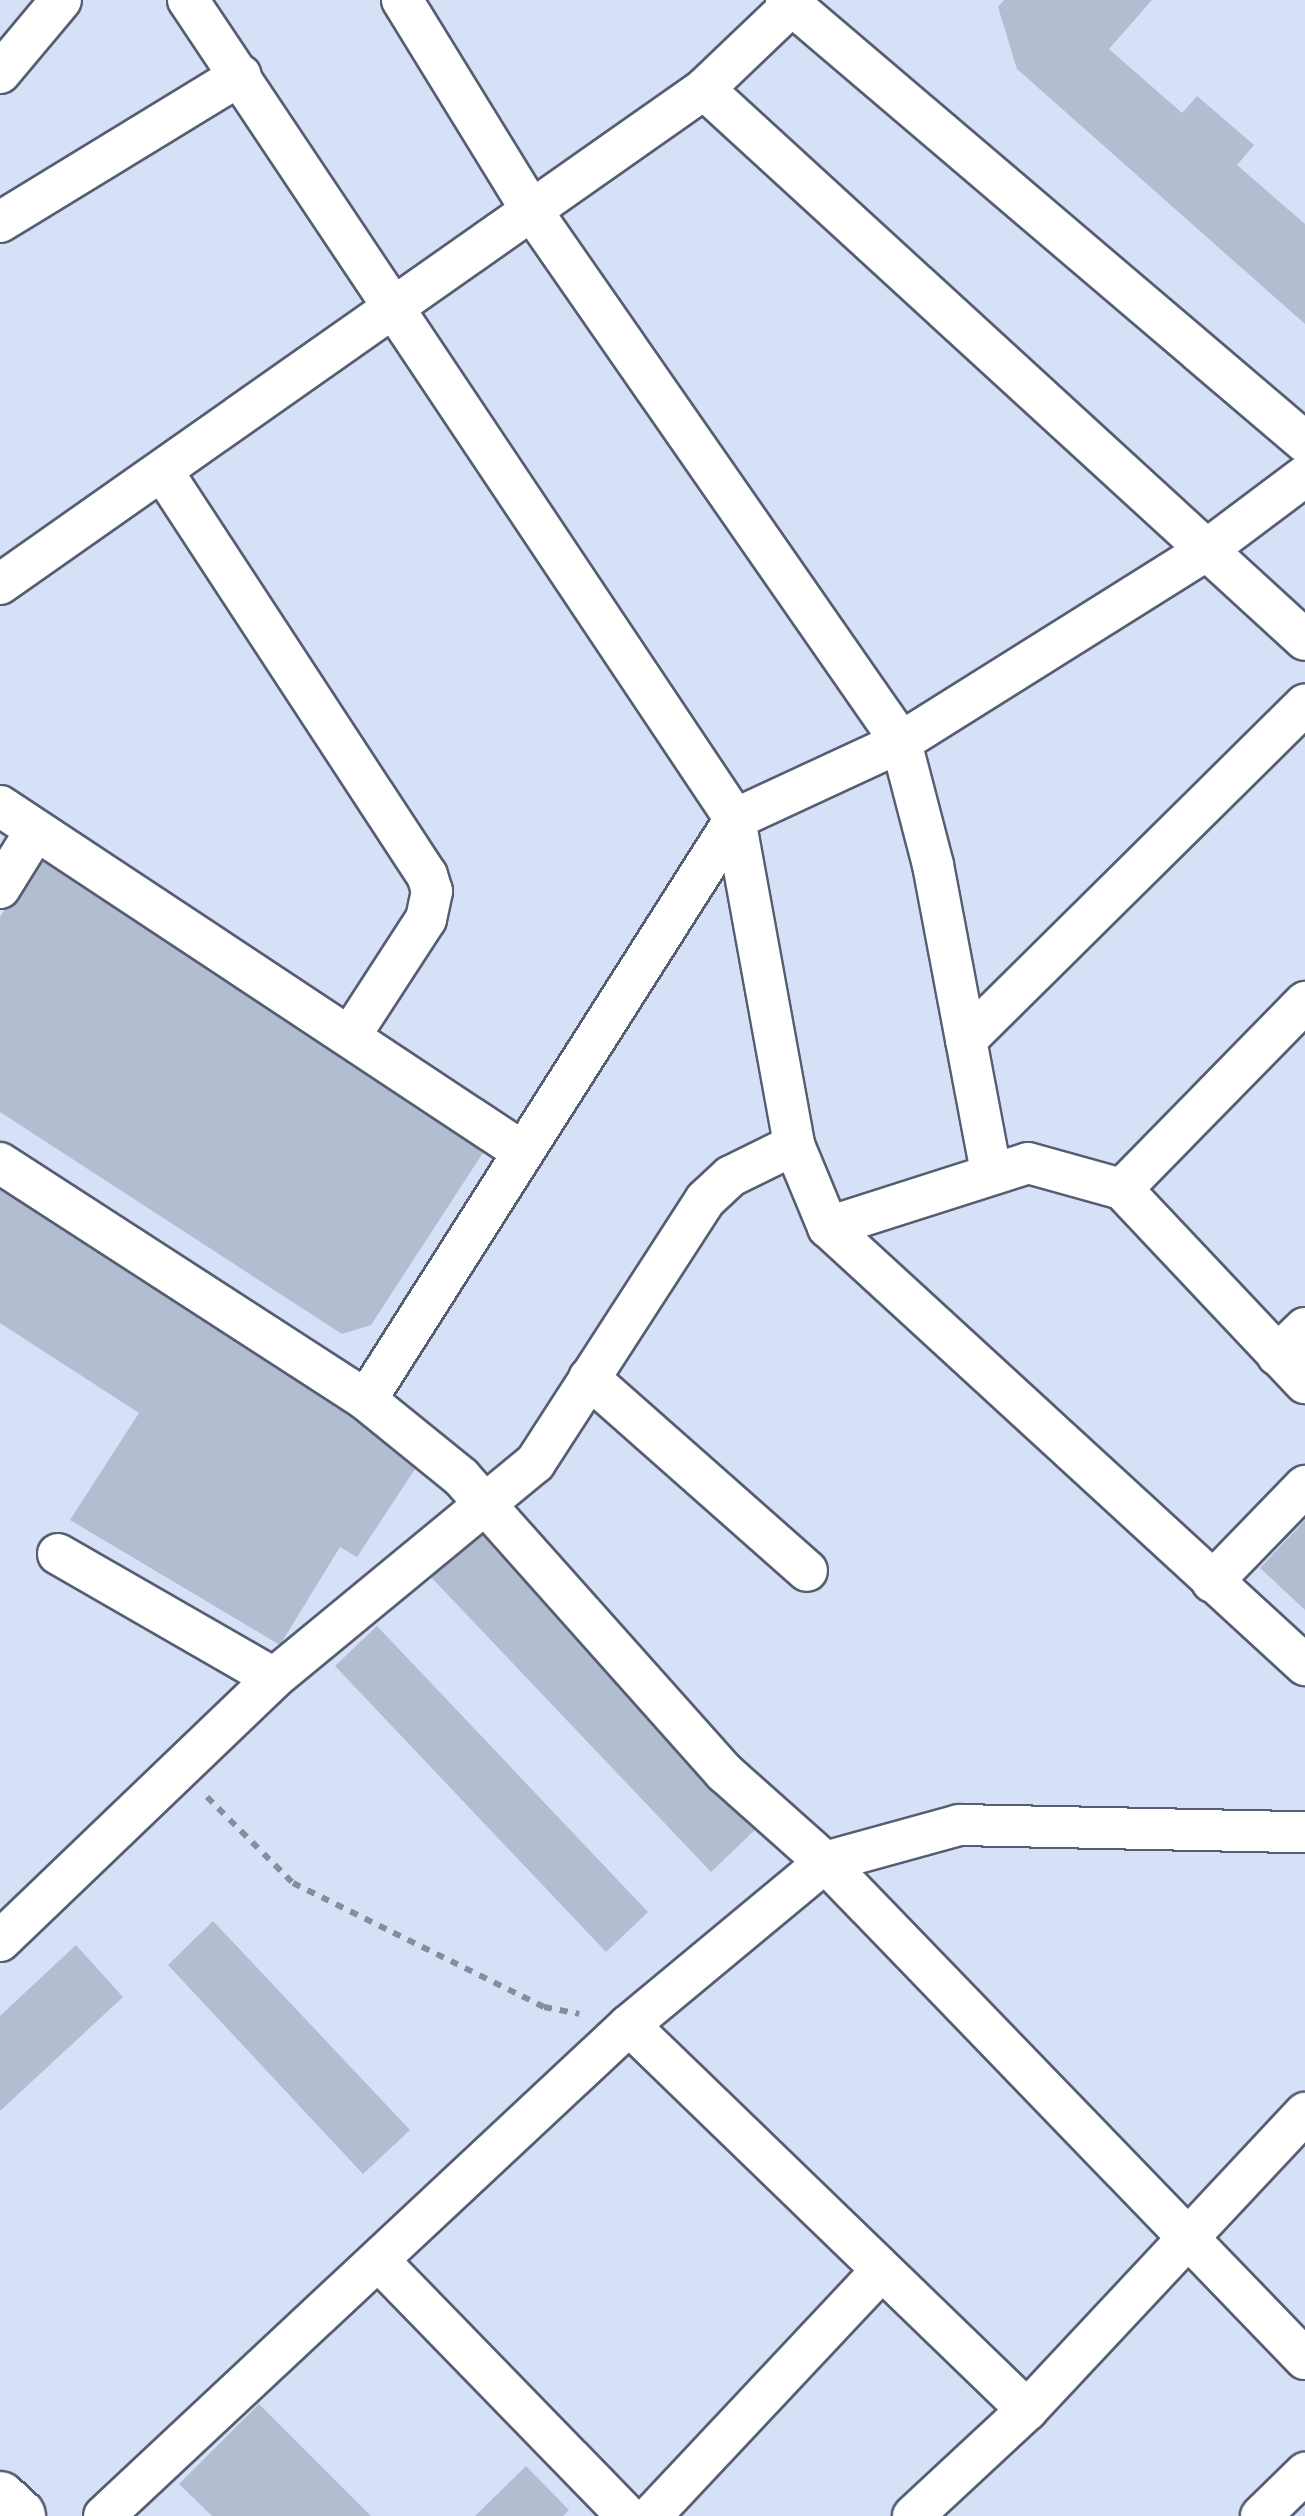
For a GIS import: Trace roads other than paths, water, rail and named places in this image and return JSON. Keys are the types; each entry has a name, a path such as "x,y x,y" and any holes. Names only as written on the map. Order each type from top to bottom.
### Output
{"main road":[{"path":"0,2498 19,2516"}],"street":[{"path":"0,73 61,0"},
{"path":"188,0 735,819 794,1145 828,1227 1305,1665"},
{"path":"402,0 532,211 901,742 933,865 991,1172"},
{"path":"0,584 704,88 789,2 1305,442"},
{"path":"0,222 241,75"},
{"path":"704,88 1305,640"},
{"path":"163,472 427,875 432,891 426,919 350,1036"},
{"path":"366,1400 735,819 901,742 1205,551 1305,476"},
{"path":"966,1040 1305,705"},
{"path":"0,806 524,1152"},
{"path":"0,888 36,830"},
{"path":"1122,1188 1305,1002"},
{"path":"0,1942 274,1678 535,1462 705,1200 731,1176 794,1145"},
{"path":"0,1162 366,1400 424,1444 726,1773 825,1862 1305,2359"},
{"path":"828,1227 1028,1163 1122,1188 1296,1355"},
{"path":"590,1378 806,1571"},
{"path":"1212,1582 1305,1486"},
{"path":"58,1554 274,1678"},
{"path":"104,2516 629,2024 825,1862 959,1825 1305,1832"},
{"path":"629,2024 879,2273 1027,2410"},
{"path":"913,2516 1027,2410 1305,2113"},
{"path":"379,2261 627,2516"},
{"path":"652,2516 879,2273"},
{"path":"1260,2516 1305,2473"}]}
